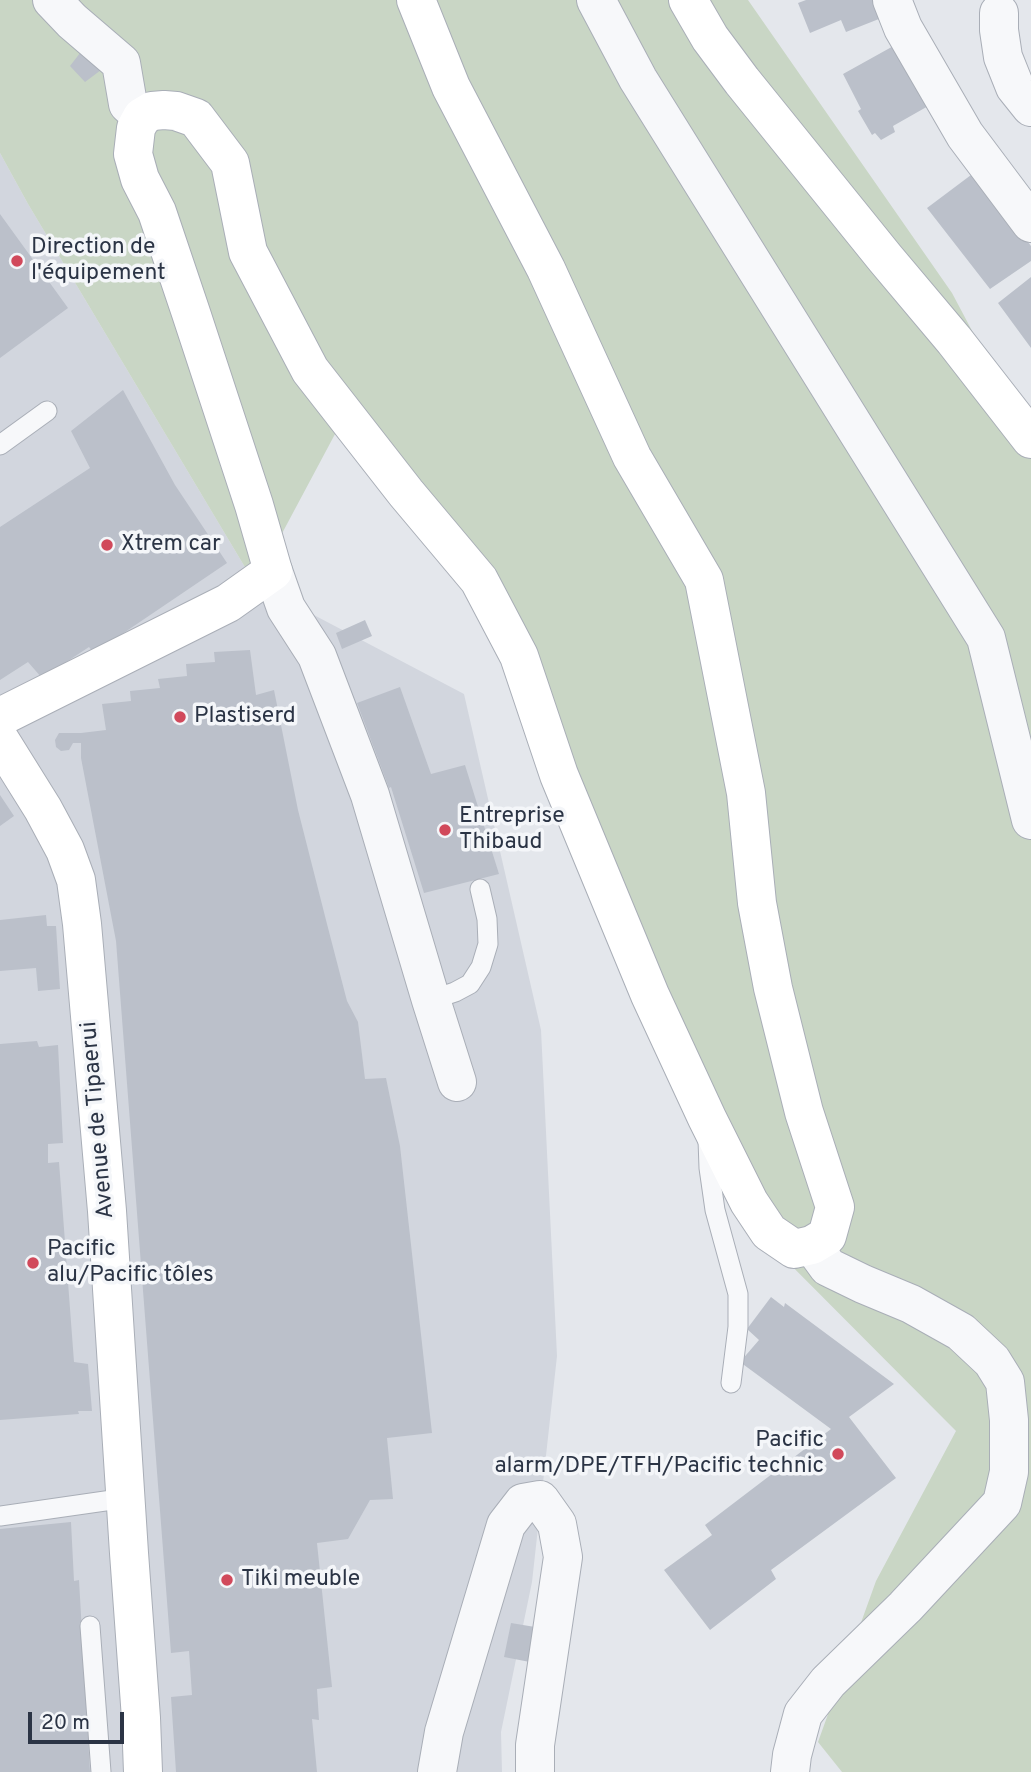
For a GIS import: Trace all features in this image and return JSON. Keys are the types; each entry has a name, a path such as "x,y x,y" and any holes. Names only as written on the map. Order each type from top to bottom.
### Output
{"street":[{"path":"52,0 121,63 128,104 142,117"},
{"path":"416,0 451,87 545,269 632,457 704,580 746,793 757,903 773,988 804,1112 835,1207 827,1236 813,1245 794,1249 769,1231 749,1202 650,995 559,775 519,656 479,580 406,493 310,370 248,252 230,163 196,118 176,111 152,111 142,117 136,128 133,154 140,179 157,212 246,479 272,571 286,608 317,656 370,795 457,1082"},
{"path":"596,0 638,79 986,638 1031,820"},
{"path":"688,0 710,38 742,81 954,340 1031,439"},
{"path":"892,0 903,28 965,135 1031,223"},
{"path":"999,13 1003,57 1015,87 1031,107"},
{"path":"0,717 228,603 272,571"},
{"name":"Avenue de Tipaerui","path":"0,740 54,829 76,880 99,1106 144,1772"},
{"path":"790,1772 803,1714 828,1682 905,1607 1002,1503 1009,1472 1009,1420 1005,1382 992,1361 961,1332 912,1304 828,1267 813,1245"},
{"path":"437,1772 444,1732 506,1525 523,1503 540,1500 557,1524 563,1557 535,1745 535,1772"}],"lane":[{"path":"0,445 47,411"},
{"path":"431,1000 470,984 481,967 488,944 487,919 480,890"},
{"path":"707,1118 709,1168 715,1210 738,1294 738,1327 731,1383"},
{"path":"0,1516 125,1498"},
{"path":"90,1626 101,1772"}],"shaded area":[{"path":"0,153 255,584 464,694 541,1030 557,1356 532,1582 501,1732 502,1772 0,1772"}],"green space":[{"path":"0,0 748,0 952,293 1031,442 1031,1772 842,1772 818,1742 876,1581 956,1431 743,1217 512,665 350,406 255,584 0,153"}],"building":[{"path":"806,0 883,0 889,15 846,32 841,20 810,33 798,3"},
{"path":"87,44 105,67 85,82 70,66"},
{"path":"897,44 930,105 893,126 895,132 881,140 875,133 872,135 858,111 861,109 843,74"},
{"path":"975,172 1031,246 1031,261 990,289 927,208"},
{"name":"Direction de l'équipement","path":"0,214 68,308 0,358"},
{"path":"1031,277 1031,348 998,303"},
{"name":"Xtrem car","path":"123,390 175,485 227,563 94,653 89,647 42,678 28,662 0,680 0,527 90,468 71,431"},
{"path":"365,620 372,636 342,649 336,633"},
{"path":"250,650 256,695 274,690 298,810 347,1001 358,1022 365,1079 386,1078 400,1146 432,1433 387,1438 393,1499 370,1500 348,1539 317,1543 332,1687 317,1689 319,1720 312,1719 317,1772 176,1772 171,1697 192,1695 189,1651 171,1653 116,941 81,758 81,743 73,743 69,750 61,751 56,747 55,740 59,733 106,730 102,704 131,701 130,691 160,688 158,679 187,676 186,664 215,662 214,652"},
{"name":"Entreprise Thibaud","path":"400,687 431,774 465,765 499,874 424,893 391,787 389,788 357,703"},
{"path":"0,795 14,816 0,826"},
{"path":"46,915 47,926 56,926 60,989 38,991 36,968 0,971 0,920"},
{"name":"Pacific alu/Pacific tôles","path":"37,1041 39,1047 58,1045 63,1143 48,1144 48,1163 59,1162 74,1362 88,1364 92,1411 0,1420 0,1044"},
{"name":"Pacific alarm/DPE/TFH/Pacific technic","path":"771,1297 784,1307 785,1303 894,1384 849,1417 896,1478 771,1570 776,1579 710,1630 664,1570 712,1535 705,1525 831,1429 740,1362 759,1340 747,1329"},
{"path":"71,1522 74,1581 79,1580 90,1772 0,1772 0,1529"},
{"path":"511,1623 541,1628 535,1663 504,1657"}],"place":[{"name":"Direction de l'équipement","path":"17,261"},
{"name":"Xtrem car","path":"107,545"},
{"name":"Plastiserd","path":"180,717"},
{"name":"Entreprise Thibaud","path":"445,830"},
{"name":"Pacific alu/Pacific tôles","path":"33,1263"},
{"name":"Pacific alarm/DPE/TFH/Pacific technic","path":"838,1454"},
{"name":"Tiki meuble","path":"227,1580"}]}
